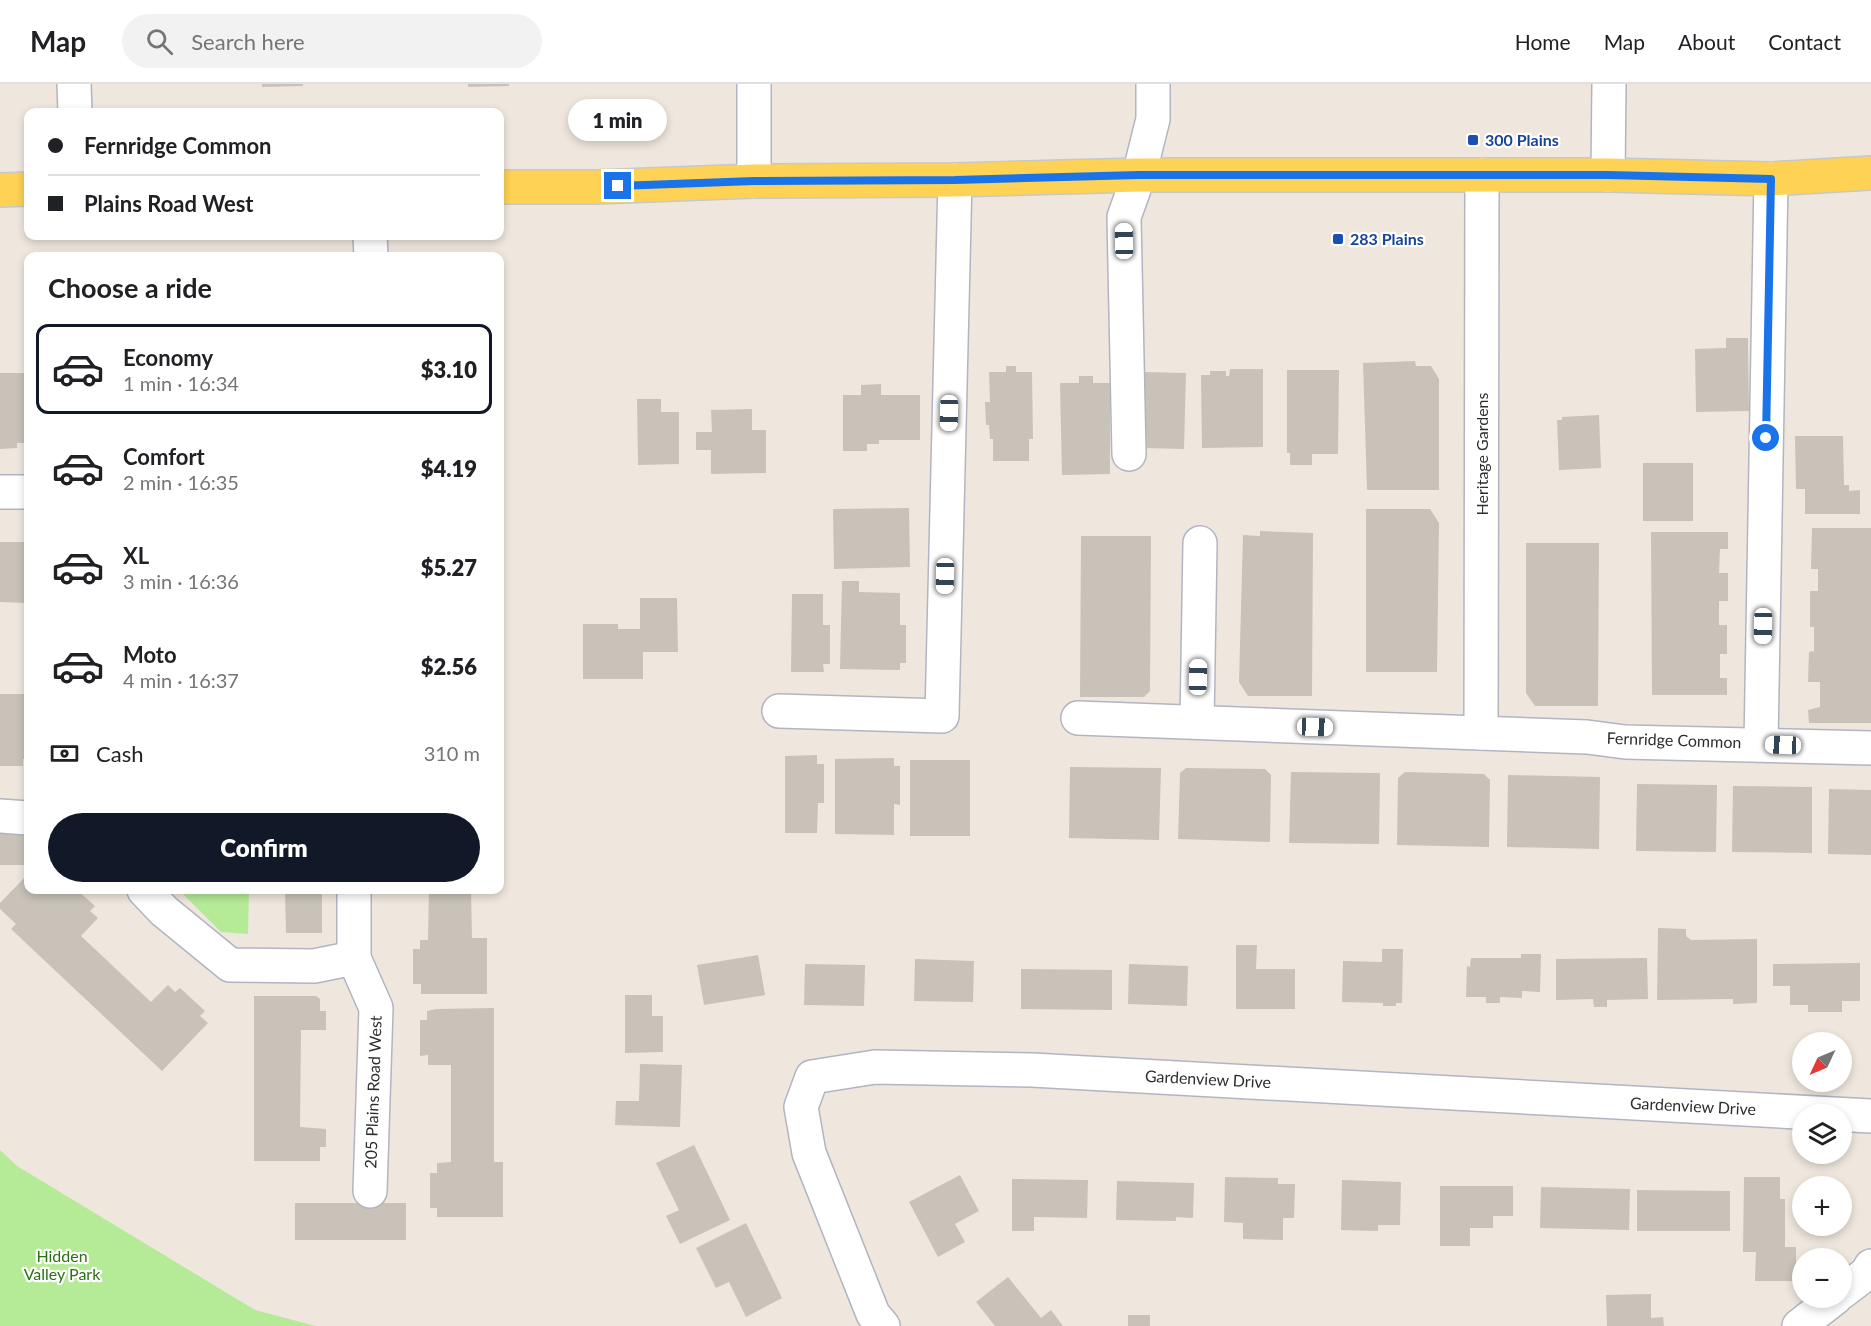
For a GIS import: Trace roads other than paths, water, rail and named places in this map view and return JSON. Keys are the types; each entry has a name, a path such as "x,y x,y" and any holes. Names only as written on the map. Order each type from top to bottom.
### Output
{"main road":[{"path":"504,187 1139,175 1608,175 1771,179 1871,173"},
{"path":"0,190 24,189"}],"street":[{"path":"74,84 75,108"},
{"path":"754,84 754,181"},
{"path":"1129,454 1124,217 1139,175 1153,119 1153,84"},
{"path":"1608,175 1609,84"},
{"name":"Heritage Gardens","path":"1481,732 1482,175"},
{"name":"Fernridge Common","path":"1761,744 1771,179"},
{"path":"779,711 942,716 955,180"},
{"path":"0,492 24,492"},
{"path":"1197,722 1200,543"},
{"path":"1078,718 1481,732"},
{"name":"Fernridge Common","path":"1481,732 1587,736 1625,742 1871,748"},
{"path":"0,816 24,818"},
{"path":"148,894 164,912 230,965 314,966 354,958"},
{"name":"205 Plains Road West","path":"354,894 354,958 376,1008 370,1191"},
{"name":"Gardenview Drive","path":"883,1326 873,1314 809,1154 801,1107 812,1077 875,1067 1032,1070 1871,1116"},
{"path":"1852,1284 1867,1273 1871,1266"},
{"path":"1799,1326 1822,1308"}],"place":[{"name":"300 Plains","path":"1473,140"},
{"name":"283 Plains","path":"1338,239"}],"park label":[{"name":"Hidden Valley Park","path":"62,1265"}]}
